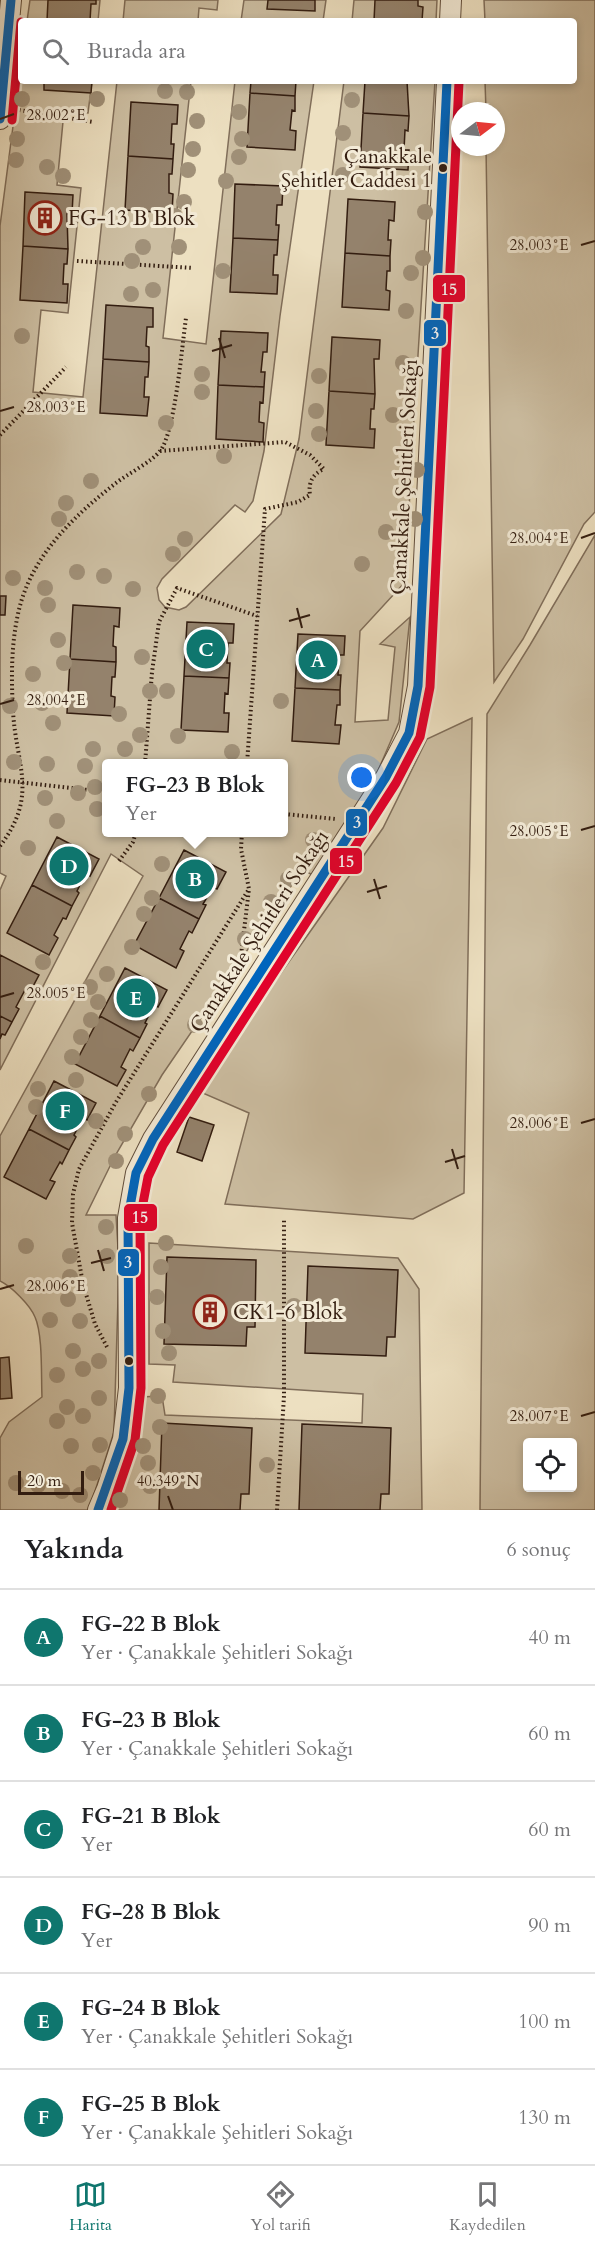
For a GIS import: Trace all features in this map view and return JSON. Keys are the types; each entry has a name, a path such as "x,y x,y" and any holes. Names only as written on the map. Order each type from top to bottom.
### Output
{"street":[{"path":"1,113 11,0"},
{"path":"450,18 451,0"},
{"name":"Çanakkale Şehitleri Sokağı","path":"98,1510 123,1439 129,1388 128,1218 136,1173 153,1139 386,777 409,733 418,686 447,84"}],"path":[{"path":"1,113 93,122"},
{"path":"77,261 194,268"},
{"path":"160,451 171,422 186,318"},
{"path":"0,435 66,367"},
{"path":"0,846 20,808 24,782 13,713 12,648 21,603 37,564 73,519 160,451 285,442 310,455 324,469 314,475 310,481 310,495 298,502 265,509 247,759"},
{"path":"145,759 152,672 159,622 177,588 258,616"},
{"path":"0,780 102,792"},
{"path":"288,814 358,821"},
{"path":"119,861 134,837"},
{"path":"239,969 249,889 241,849 242,837"},
{"path":"277,1510 284,1396 284,1220"}],"shaded area":[{"path":"30,0 100,0 98,18 27,18"},
{"path":"125,0 218,0 217,10 199,8 198,18 123,18"},
{"path":"244,0 326,0 323,18 241,18"},
{"path":"354,0 437,0 436,18 352,18"},
{"path":"484,0 595,0 595,512 584,524 523,639 494,682 486,156 505,156 505,102 486,102 485,84 577,84 577,18 485,18"},
{"path":"19,84 92,84 88,113 64,111 57,185 81,188 68,313 41,310 33,392 83,397 117,84 191,84 163,338 206,344 235,84 314,84 280,316 264,451 253,501 245,512 235,505 162,579 157,588 159,600 165,607 179,610 186,607 281,514 299,439 344,84 435,84 410,484 407,580 360,631 355,722 388,720 395,647 380,644 410,617 399,722 377,773 313,875 302,870 162,1075 115,1156 86,1215 116,1215 119,1265 114,1432 89,1510 0,1510 0,1438 9,1422 42,1397 38,1325 29,1307 10,1287 0,1281 0,1136 143,876 111,854 0,1070 0,890 6,876 0,873 0,226"},
{"path":"595,535 595,1510 480,1510 487,714"},
{"path":"472,718 464,1193 413,1219 225,1204 249,1113 198,1091 383,828 427,739"},
{"path":"149,1243 398,1258 419,1289 422,1510 105,1510 121,1476 140,1397 162,1396 165,1415 362,1423 363,1394 173,1382 175,1365 149,1364"}],"building":[{"path":"48,0 96,0 96,4 91,4 90,18 47,18"},
{"path":"268,0 315,0 315,11 267,9"},
{"path":"375,0 418,0 418,6 423,7 422,18 374,18"},
{"path":"44,84 92,84 91,93 44,90"},
{"path":"251,84 296,84 295,96 250,93"},
{"path":"365,84 407,84 409,116 363,113"},
{"path":"250,93 295,96 295,111 292,110 290,130 296,131 295,150 247,147"},
{"path":"131,102 178,105 177,124 172,124 173,159 128,156"},
{"path":"363,113 409,116 408,131 405,130 404,150 409,150 408,170 360,167"},
{"path":"128,156 173,159 172,174 169,174 169,193 173,194 172,213 125,210"},
{"path":"235,184 283,186 282,205 277,205 278,240 233,238"},
{"name":"FG-13 B Blok","path":"25,192 73,195 72,214 67,214 68,249 23,246"},
{"path":"348,199 395,202 394,221 389,220 390,256 345,253"},
{"path":"233,238 278,240 277,255 274,255 273,275 278,275 277,294 230,292"},
{"path":"23,246 68,249 67,264 64,264 63,284 68,284 67,303 20,300"},
{"path":"345,253 390,256 386,290 390,291 389,310 342,307"},
{"path":"106,305 153,308 153,327 147,327 146,346 149,347 149,362 103,359"},
{"path":"221,331 268,333 267,352 263,352 261,372 265,372 264,387 218,385"},
{"path":"332,337 380,340 379,359 374,359 375,394 329,391"},
{"path":"103,359 149,362 148,377 145,377 144,397 149,397 147,416 100,413"},
{"path":"218,385 264,387 263,403 260,402 259,422 264,423 263,442 216,439"},
{"path":"329,391 375,394 374,409 371,409 370,429 375,429 374,448 326,445"},
{"path":"0,596 6,596 5,615 0,615"},
{"path":"73,605 120,608 119,627 114,626 113,646 116,647 116,662 70,659"},
{"path":"187,622 234,624 233,643 228,643 229,678 184,676"},
{"path":"298,634 345,636 344,655 339,655 340,690 295,688"},
{"path":"70,659 116,662 111,696 115,697 114,716 67,713"},
{"path":"184,676 229,678 228,694 225,693 224,713 229,713 228,732 181,730"},
{"path":"295,688 340,690 340,705 337,705 335,725 341,725 339,744 292,741"},
{"path":"57,837 99,859 90,876 86,873 72,906 32,885"},
{"path":"184,850 226,872 217,889 213,887 203,904 206,905 199,919 159,898"},
{"path":"32,885 72,906 54,935 58,938 49,955 7,933"},
{"path":"159,898 199,919 192,933 189,931 180,949 184,951 176,968 134,945"},
{"path":"0,955 39,975 30,992 25,990 16,1007 19,1009 12,1022 0,1016"},
{"path":"125,968 167,990 158,1007 154,1005 140,1038 100,1016"},
{"path":"0,1016 12,1022 0,1039"},
{"path":"100,1016 140,1038 133,1051 130,1049 121,1067 126,1070 117,1086 75,1064"},
{"path":"54,1081 96,1103 87,1120 83,1118 69,1150 29,1129"},
{"path":"189,1117 214,1125 202,1161 177,1152"},
{"path":"29,1129 69,1150 50,1180 55,1182 46,1199 4,1177"},
{"name":"CK1-6 Blok","path":"167,1257 256,1260 255,1327 247,1327 246,1346 164,1344"},
{"path":"308,1266 398,1270 395,1337 387,1337 386,1356 305,1353"},
{"path":"9,1357 12,1398 0,1399 0,1358"},
{"path":"162,1423 252,1428 249,1494 241,1494 240,1510 159,1510"},
{"path":"302,1424 391,1428 389,1494 381,1494 380,1510 299,1510"}],"transit line":[{"name":"3","path":"0,119 11,0"},
{"name":"15","path":"12,120 18,55"},
{"name":"3","path":"98,1510 123,1439 129,1388 128,1218 136,1173 153,1139 386,777 409,733 418,686 447,84"},
{"name":"15","path":"111,1510 135,1440 141,1388 140,1219 148,1177 163,1145 396,783 420,737 430,687 459,84"}],"place":[{"name":"Çanakkale Şehitler Caddesi 1","path":"443,168"},
{"name":"FG-13 B Blok","path":"45,218"},
{"name":"FG-21 B Blok","path":"206,649"},
{"name":"FG-22 B Blok","path":"318,660"},
{"name":"FG-28 B Blok","path":"69,866"},
{"name":"FG-23 B Blok","path":"195,879"},
{"name":"FG-24 B Blok","path":"136,998"},
{"name":"FG-25 B Blok","path":"65,1111"},
{"name":"CK1-6 Blok","path":"210,1312"}]}
